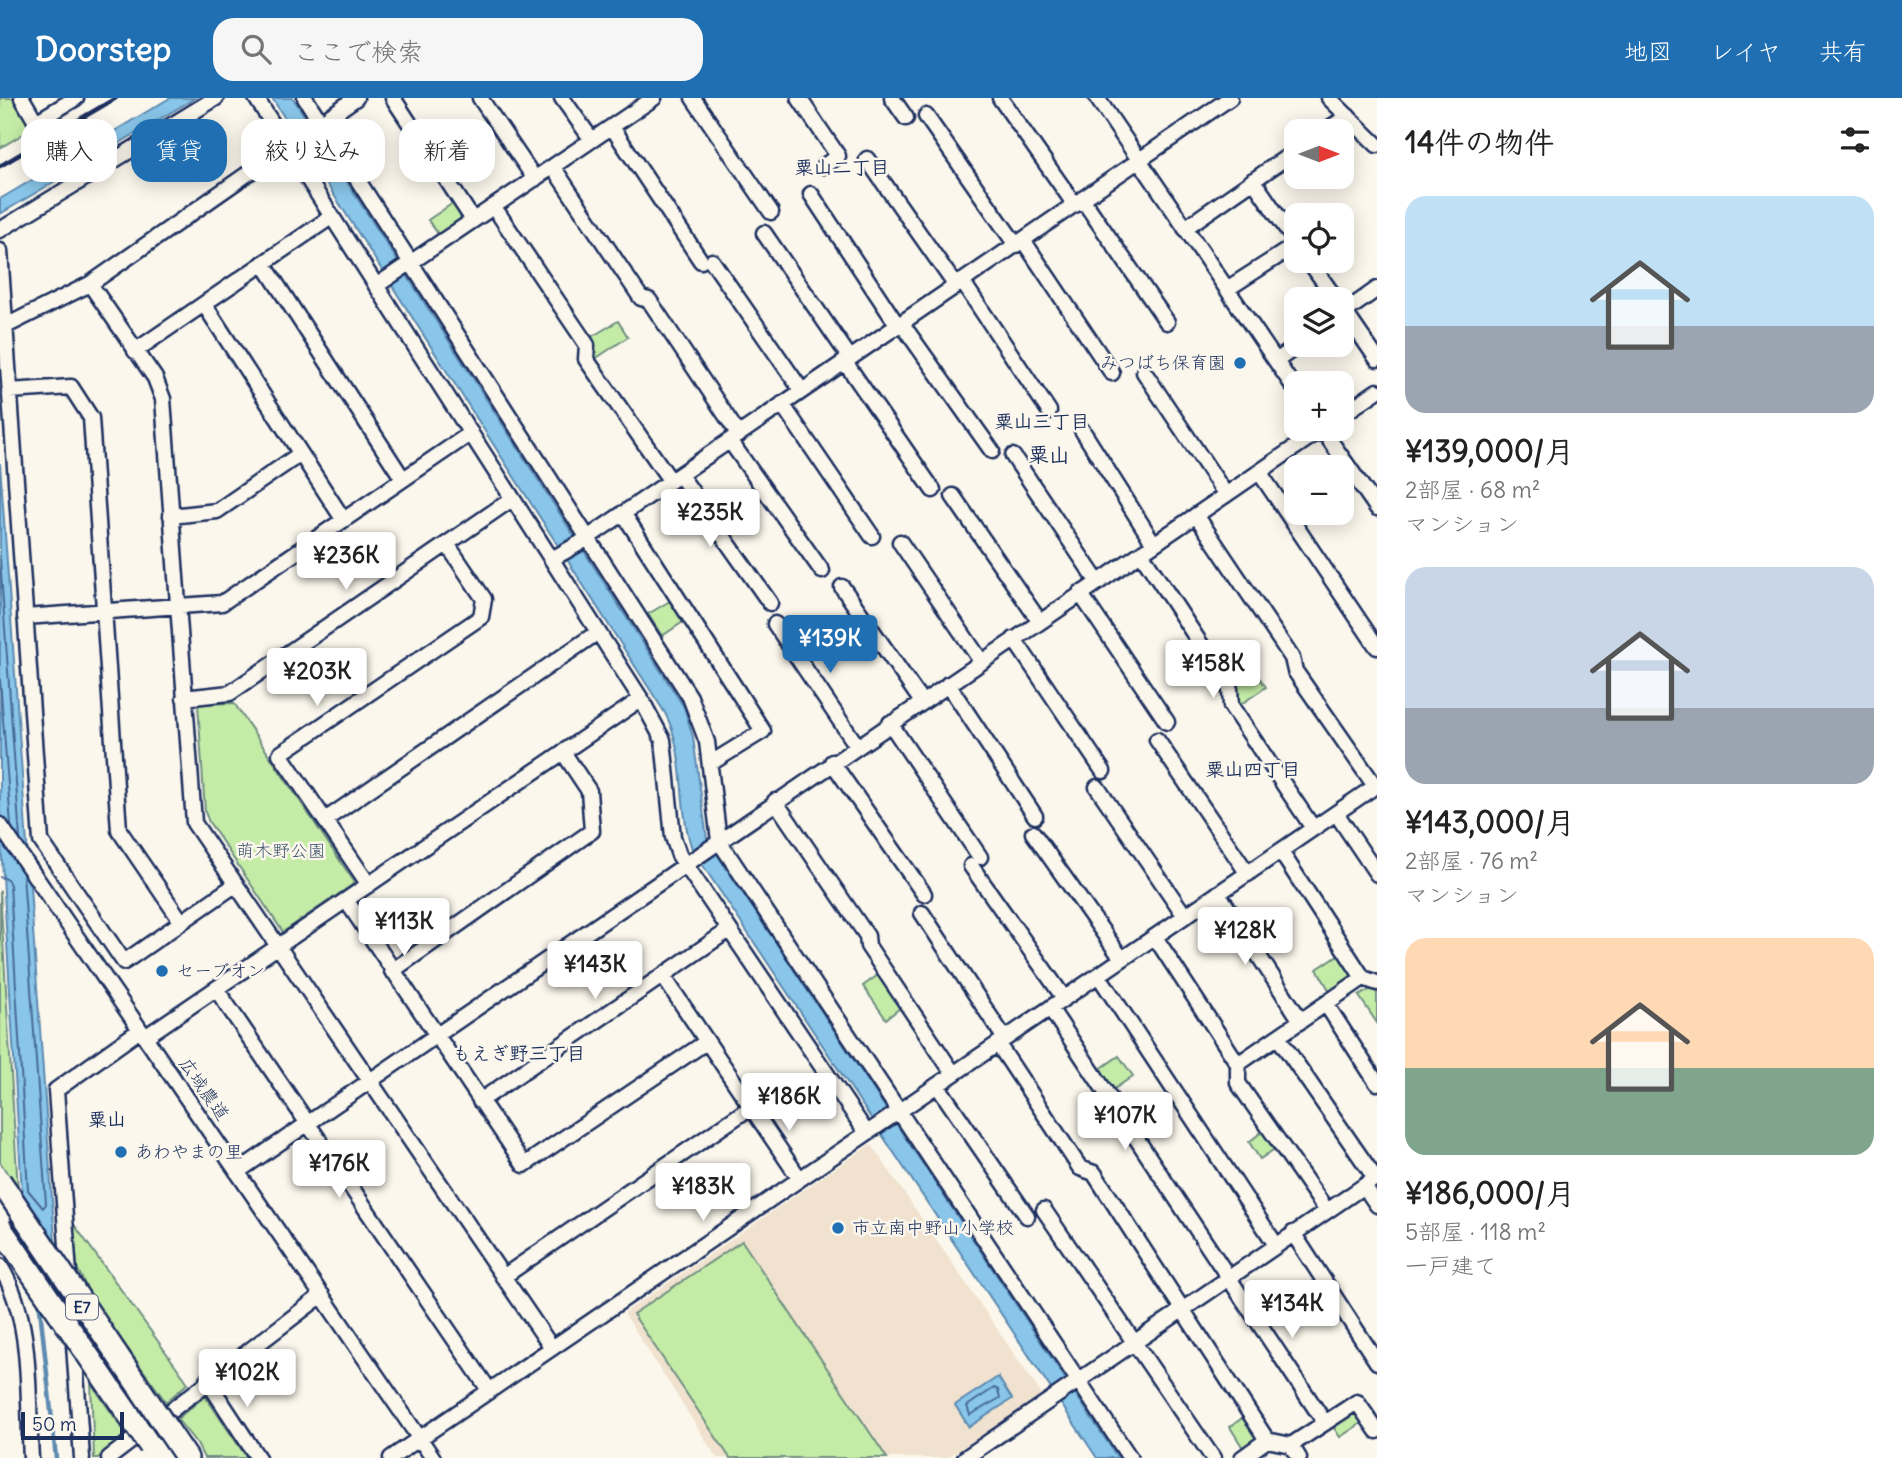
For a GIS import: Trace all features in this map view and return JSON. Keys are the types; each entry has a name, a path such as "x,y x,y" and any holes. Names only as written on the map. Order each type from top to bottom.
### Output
{"highway":[{"name":"E7","path":"0,1181 187,1458"},
{"name":"E7","path":"0,1227 154,1452"}],"street":[{"path":"22,98 36,122 76,98"},
{"path":"0,230 216,98"},
{"path":"256,98 272,119"},
{"path":"305,98 314,119"},
{"path":"326,119 356,98"},
{"path":"393,98 473,220"},
{"path":"480,98 536,178"},
{"path":"562,98 592,141"},
{"path":"693,98 771,212"},
{"path":"799,98 838,156 824,166"},
{"path":"892,98 906,118"},
{"path":"1000,98 1167,322"},
{"path":"1097,98 1284,373"},
{"path":"556,556 584,540 1230,98"},
{"path":"1329,98 1377,145"},
{"path":"381,283 651,99"},
{"path":"926,116 1020,242 1112,373"},
{"path":"1343,119 1348,116"},
{"path":"612,127 802,391"},
{"path":"867,159 1049,411"},
{"path":"1185,228 1284,159"},
{"path":"553,167 641,298 649,300 734,438 822,571"},
{"path":"2,328 90,284 241,180"},
{"path":"1227,289 1297,244 1253,180"},
{"path":"312,182 331,217 381,283 512,499 556,556 598,632 641,699 663,740 673,836 690,860 729,930 870,1130"},
{"path":"354,182 584,540 690,697 711,763 717,843 1076,1383 1130,1458"},
{"path":"811,194 900,325 992,451"},
{"path":"494,207 587,345 586,359 769,603"},
{"path":"135,351 331,217"},
{"path":"764,233 933,490"},
{"path":"0,251 2,328 9,391 41,841 124,962 235,885"},
{"path":"263,263 403,479"},
{"path":"90,284 155,378 163,399 194,823 552,1348"},
{"path":"1354,304 1377,289"},
{"path":"204,304 343,519"},
{"path":"1354,327 1377,359"},
{"path":"1276,361 1284,355"},
{"path":"1144,372 1226,495"},
{"path":"9,391 71,387 91,418 120,830 181,921"},
{"path":"1354,407 1377,391"},
{"path":"782,404 872,536"},
{"path":"1082,430 1154,544"},
{"path":"25,617 222,604 471,433"},
{"path":"237,1172 775,801 1305,441"},
{"path":"1331,441 1374,498"},
{"path":"171,516 217,511 300,454"},
{"path":"1013,456 1097,582"},
{"path":"1259,473 1377,646"},
{"path":"953,496 1040,622"},
{"path":"184,698 230,693 512,499"},
{"path":"623,513 763,731 711,763"},
{"path":"391,1458 1376,785 1295,671 1292,658 1196,516"},
{"path":"900,542 981,661"},
{"path":"369,885 281,754 481,617 484,599 447,544"},
{"path":"1141,553 1230,689 1231,706 1313,828"},
{"path":"842,587 922,702"},
{"path":"1080,593 1167,722"},
{"path":"775,624 857,746"},
{"path":"325,820 598,632"},
{"path":"1014,639 1103,771"},
{"path":"948,684 1035,816"},
{"path":"82,1458 56,1090 142,1033 218,990 277,946 641,699"},
{"path":"890,723 1064,998"},
{"path":"1157,740 1248,874"},
{"path":"391,971 592,831 589,791 563,752"},
{"path":"832,762 924,894"},
{"path":"1097,787 1185,916"},
{"path":"775,801 867,936 867,946 953,1073"},
{"path":"1336,813 1377,874"},
{"name":"広域農道","path":"0,825 433,1458"},
{"path":"1033,832 1122,959"},
{"path":"1238,1064 1326,1004 1370,981 1281,852"},
{"path":"1218,893 1301,1021"},
{"path":"346,900 391,971 524,1165 706,1042"},
{"path":"922,913 1080,1168 1094,1173 1267,1440 1291,1445 1357,1402 1377,1431"},
{"path":"480,1101 729,930"},
{"path":"1155,937 1238,1064 1238,1083 1327,1211"},
{"path":"663,976 799,1178"},
{"path":"1099,976 1276,1245"},
{"path":"218,990 489,1390"},
{"path":"1326,1004 1377,1083"},
{"path":"1050,1008 1325,1423"},
{"path":"1278,1037 1372,1180 1377,1205"},
{"path":"937,1085 1027,1216"},
{"path":"503,1277 751,1107"},
{"path":"965,1458 1372,1180"},
{"path":"1044,1210 1213,1458"},
{"path":"1293,1233 1377,1362"},
{"path":"0,1266 13,1287 22,1317 31,1458"},
{"path":"109,1458 207,1380 322,1295"},
{"path":"207,1380 258,1458"},
{"path":"1242,1458 1267,1440"},
{"path":"1291,1445 1299,1458"}],"shaded area":[{"name":"市立南中野山小学校","path":"871,1144 1042,1395 947,1458 717,1458 624,1313"}],"green space":[{"path":"0,98 16,98 28,119 21,119 21,135 0,148"},
{"path":"453,203 461,214 460,220 439,235 428,220"},
{"path":"618,321 628,337 595,359 596,351 588,339"},
{"path":"670,601 683,622 662,636 648,614"},
{"path":"1256,673 1266,687 1237,707 1235,687"},
{"name":"萌木野公園","path":"234,703 355,883 283,932 205,812 198,704"},
{"path":"0,890 18,1190 0,1162"},
{"path":"1341,953 1358,978 1332,995 1317,969"},
{"path":"878,975 900,1008 886,1019 863,986"},
{"path":"1371,989 1377,989 1377,1023 1359,996"},
{"path":"1119,1056 1133,1076 1114,1089 1100,1069"},
{"path":"1263,1131 1276,1148 1260,1159 1249,1142"},
{"path":"73,1223 188,1383 166,1402 92,1299 77,1268"},
{"path":"742,1241 887,1458 730,1458 633,1314"},
{"path":"91,1383 126,1434 98,1458 94,1458"},
{"path":"205,1396 247,1458 204,1458 197,1444 177,1419"},
{"path":"1358,1409 1366,1420 1340,1437 1330,1422"},
{"path":"1245,1416 1259,1435 1257,1440 1243,1448 1230,1427"}],"water":[{"path":"170,98 195,98 160,119 135,119"},
{"path":"272,98 293,98 306,119 285,119"},
{"path":"131,121 131,136 117,144 117,129"},
{"path":"29,182 54,182 0,214 0,199"},
{"path":"326,182 347,182 684,707 693,737 707,839 1118,1458 1097,1458 692,849 687,832 676,746 665,713"},
{"path":"0,463 55,1241 22,1193 0,826"},
{"path":"998,1377 1012,1399 969,1427 955,1405"}],"waterway":[{"path":"34,1247 36,1266"},
{"path":"39,1299 56,1458"}],"railway":[{"path":"0,166 116,98"}],"place":[{"name":"みつばち保育園","path":"1240,363"},
{"name":"セーブオン","path":"162,971"},
{"name":"あわやまの里","path":"121,1152"},
{"name":"市立南中野山小学校","path":"838,1228"}],"district":[{"name":"粟山二丁目","path":"842,167"},
{"name":"粟山三丁目","path":"1042,421"},
{"name":"粟山","path":"1049,455"},
{"name":"粟山四丁目","path":"1253,769"},
{"name":"もえぎ野三丁目","path":"519,1053"},
{"name":"粟山","path":"107,1119"}]}
